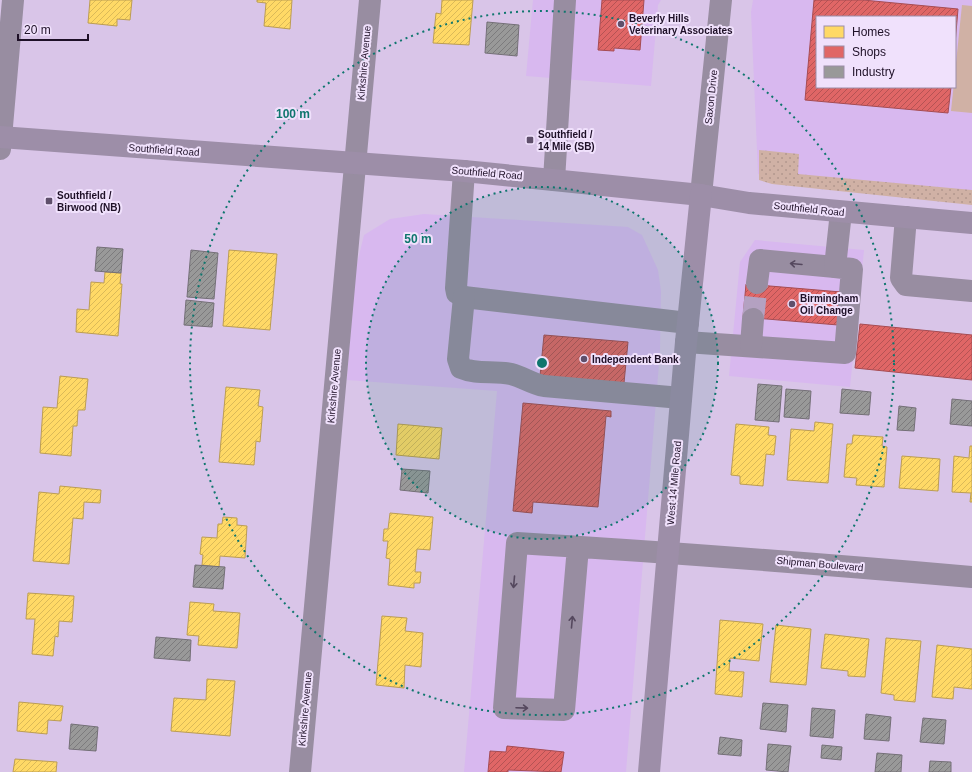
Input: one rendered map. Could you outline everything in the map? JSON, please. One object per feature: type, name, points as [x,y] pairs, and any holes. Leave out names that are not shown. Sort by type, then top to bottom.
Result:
[{"type":"main road","name":"Southfield Road","points":[[0,141],[355,162],[464,171],[700,195],[749,203],[972,223]]},
{"type":"main road","name":"West 14 Mile Road","points":[[649,772],[700,195]]},
{"type":"street","points":[[0,141],[13,0]]},
{"type":"street","name":"Kirkshire Avenue","points":[[300,772],[370,0]]},
{"type":"street","points":[[554,180],[565,0]]},
{"type":"street","name":"Saxon Drive","points":[[700,195],[720,0]]},
{"type":"street","points":[[464,171],[456,288],[458,293],[464,297],[687,332],[751,345],[845,353],[852,269],[760,260],[757,283]]},
{"type":"street","points":[[835,267],[841,212]]},
{"type":"street","points":[[906,217],[901,278],[906,285],[972,291]]},
{"type":"street","points":[[464,297],[458,359],[461,368],[468,371],[511,374],[528,382],[544,386],[681,398]]},
{"type":"street","points":[[751,345],[753,319]]},
{"type":"street","name":"Shipman Boulevard","points":[[578,547],[564,710],[504,708],[517,543],[668,552],[972,577]]},
{"type":"shaded area","points":[[533,0],[661,0],[658,5],[651,86],[526,76]]},
{"type":"shaded area","points":[[753,0],[972,0],[972,195],[758,174],[751,12]]},
{"type":"shaded area","points":[[962,5],[972,6],[972,113],[951,111],[953,88],[956,88],[956,63]]},
{"type":"shaded area","points":[[759,150],[799,154],[798,174],[972,190],[972,205],[772,184],[759,180]]},
{"type":"shaded area","points":[[424,214],[628,227],[642,235],[658,270],[661,291],[660,351],[626,772],[464,772],[497,391],[347,380],[353,280],[364,235],[390,219]]},
{"type":"shaded area","points":[[755,240],[864,250],[850,387],[729,376],[740,262]]},
{"type":"building: Homes","points":[[90,0],[132,0],[130,20],[117,19],[117,26],[88,23]]},
{"type":"building: Homes","points":[[257,0],[292,0],[290,29],[264,26],[266,3],[257,2]]},
{"type":"building: Homes","points":[[442,0],[473,0],[469,45],[433,43],[436,13],[441,14]]},
{"type":"building: Homes","points":[[229,250],[277,254],[270,330],[223,326]]},
{"type":"building: Homes","points":[[105,272],[121,273],[120,284],[122,284],[118,336],[76,332],[77,309],[89,310],[91,282],[104,283]]},
{"type":"building: Homes","points":[[60,376],[88,379],[85,410],[78,410],[77,426],[73,426],[71,456],[40,453],[43,407],[57,408]]},
{"type":"building: Homes","points":[[226,387],[260,390],[258,406],[263,407],[260,442],[256,441],[254,465],[219,462]]},
{"type":"building: Homes","points":[[815,422],[833,424],[828,483],[787,480],[791,429],[814,431]]},
{"type":"building: Homes","points":[[398,424],[442,428],[439,459],[396,455]]},
{"type":"building: Homes","points":[[736,424],[769,427],[768,435],[776,436],[774,455],[766,454],[763,486],[740,484],[740,476],[731,475]]},
{"type":"building: Homes","points":[[853,435],[883,437],[882,446],[887,447],[884,487],[856,485],[857,478],[844,477],[847,444],[852,444]]},
{"type":"building: Homes","points":[[970,446],[972,446],[972,502],[970,502],[971,493],[952,492],[954,456],[969,458]]},
{"type":"building: Homes","points":[[902,456],[940,459],[938,491],[899,488]]},
{"type":"building: Homes","points":[[60,486],[101,490],[100,503],[84,502],[83,519],[73,518],[69,564],[33,561],[39,492],[59,494]]},
{"type":"building: Homes","points":[[390,513],[433,517],[430,550],[417,549],[415,572],[421,572],[420,583],[414,583],[414,588],[388,585],[390,559],[386,558],[388,541],[383,541],[384,529],[388,529]]},
{"type":"building: Homes","points":[[223,517],[237,518],[237,525],[247,526],[245,558],[220,556],[219,567],[202,565],[203,555],[200,554],[202,537],[217,538],[218,524],[222,524]]},
{"type":"building: Homes","points":[[28,593],[74,596],[72,622],[59,621],[58,637],[55,636],[53,656],[32,654],[35,619],[26,619]]},
{"type":"building: Homes","points":[[190,602],[214,604],[213,611],[240,613],[237,648],[198,645],[199,636],[187,635]]},
{"type":"building: Homes","points":[[382,616],[407,618],[405,631],[423,633],[421,667],[405,665],[404,688],[376,685]]},
{"type":"building: Homes","points":[[720,620],[763,624],[759,661],[730,658],[729,671],[744,672],[742,697],[715,694]]},
{"type":"building: Homes","points":[[776,625],[811,629],[806,685],[770,682]]},
{"type":"building: Homes","points":[[825,634],[869,639],[865,677],[848,676],[848,671],[821,668]]},
{"type":"building: Homes","points":[[886,638],[921,641],[915,702],[894,700],[894,695],[881,693]]},
{"type":"building: Homes","points":[[937,645],[972,649],[972,689],[954,687],[953,699],[932,697]]},
{"type":"building: Homes","points":[[207,679],[235,681],[230,736],[171,731],[174,698],[206,700]]},
{"type":"building: Homes","points":[[19,702],[63,706],[61,721],[48,720],[47,734],[17,731]]},
{"type":"building: Homes","points":[[15,759],[57,762],[56,772],[13,772]]},
{"type":"building: Shops","name":"Beverly Hills Veterinary Associates","points":[[602,0],[644,0],[640,50],[614,48],[614,51],[598,50]]},
{"type":"building: Shops","points":[[814,0],[863,0],[958,9],[956,32],[956,16],[816,16],[816,88],[951,88],[948,113],[805,100]]},
{"type":"building: Shops","name":"Birmingham Oil Change","points":[[746,284],[841,292],[838,325],[743,317]]},
{"type":"building: Shops","points":[[860,324],[972,335],[972,380],[855,368]]},
{"type":"building: Shops","name":"Independent Bank","points":[[544,335],[628,342],[624,383],[540,376]]},
{"type":"building: Shops","points":[[523,403],[611,411],[611,417],[606,416],[598,507],[533,502],[532,513],[513,511]]},
{"type":"building: Shops","points":[[507,746],[564,752],[561,772],[508,770],[508,772],[488,772],[490,751],[506,752]]},
{"type":"building: Industry","points":[[487,22],[519,25],[517,56],[485,53]]},
{"type":"building: Industry","points":[[97,247],[123,249],[121,273],[95,271]]},
{"type":"building: Industry","points":[[191,250],[218,253],[214,299],[187,297]]},
{"type":"building: Industry","points":[[186,300],[214,303],[212,327],[184,325]]},
{"type":"building: Industry","points":[[758,384],[782,386],[779,422],[755,420]]},
{"type":"building: Industry","points":[[786,389],[811,391],[809,419],[784,417]]},
{"type":"building: Industry","points":[[842,389],[871,392],[869,415],[840,413]]},
{"type":"building: Industry","points":[[952,399],[972,401],[972,426],[950,424]]},
{"type":"building: Industry","points":[[899,406],[916,408],[914,431],[897,430]]},
{"type":"building: Industry","points":[[402,469],[430,471],[428,493],[400,490]]},
{"type":"building: Industry","points":[[195,565],[225,567],[223,589],[193,587]]},
{"type":"building: Industry","points":[[156,637],[191,640],[190,661],[154,658]]},
{"type":"building: Industry","points":[[763,703],[788,705],[786,732],[760,729]]},
{"type":"building: Industry","points":[[812,708],[835,710],[833,738],[810,736]]},
{"type":"building: Industry","points":[[866,714],[891,717],[889,741],[864,739]]},
{"type":"building: Industry","points":[[923,718],[946,720],[944,744],[920,742]]},
{"type":"building: Industry","points":[[71,724],[98,727],[96,751],[69,749]]},
{"type":"building: Industry","points":[[720,737],[742,740],[741,756],[718,754]]},
{"type":"building: Industry","points":[[768,744],[791,746],[788,772],[766,770]]},
{"type":"building: Industry","points":[[822,745],[842,747],[841,760],[821,758]]},
{"type":"building: Industry","points":[[877,753],[902,755],[901,772],[875,772]]},
{"type":"building: Industry","points":[[930,761],[951,762],[951,772],[929,772]]},
{"type":"tunnel","points":[[753,319],[757,283]]},
{"type":"place","name":"Beverly Hills Veterinary Associates","points":[[621,24]]},
{"type":"place","name":"Southfield / 14 Mile (SB)","points":[[530,140]]},
{"type":"place","name":"Southfield / Birwood (NB)","points":[[49,201]]},
{"type":"place","name":"Birmingham Oil Change","points":[[792,304]]},
{"type":"place","name":"Independent Bank","points":[[584,359]]}]
